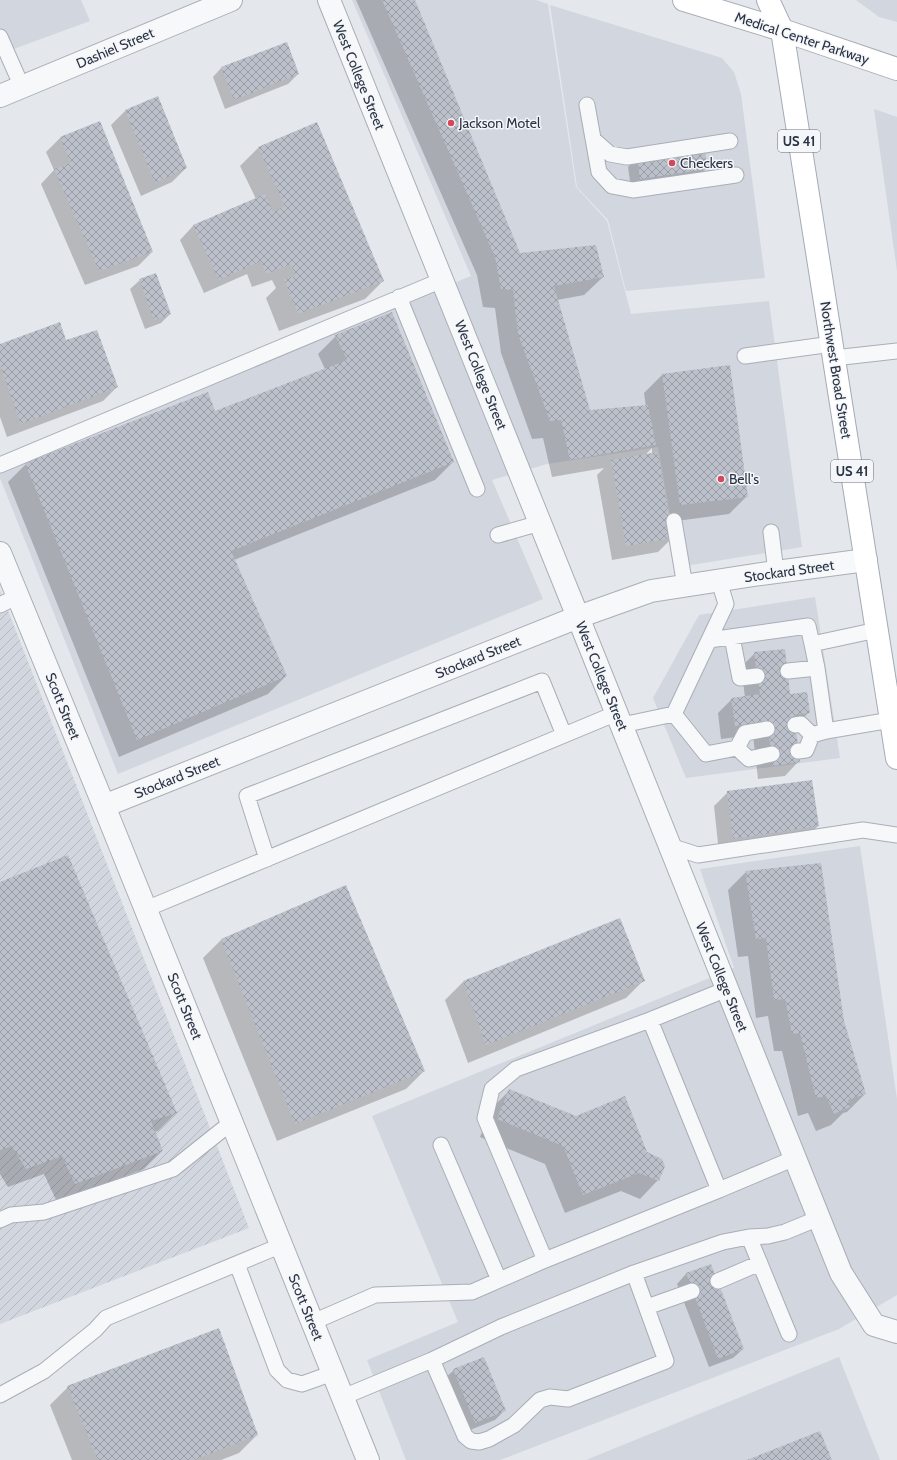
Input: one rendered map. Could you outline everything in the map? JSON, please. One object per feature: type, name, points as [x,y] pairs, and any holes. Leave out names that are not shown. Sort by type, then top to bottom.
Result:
[{"type":"main road","name":"Medical Center Parkway","points":[[684,0],[782,30],[897,69]]},
{"type":"main road","name":"Northwest Broad Street","points":[[768,0],[782,30],[897,758]]},
{"type":"main road","name":"Northwest Broad Street","points":[[782,30],[786,0]]},
{"type":"street","name":"Dashiel Street","points":[[0,96],[231,0]]},
{"type":"street","name":"West College Street","points":[[329,0],[841,1273],[874,1325],[897,1332]]},
{"type":"street","name":"Scott Street","points":[[0,553],[9,601],[104,806],[368,1460]]},
{"type":"street","name":"Stockard Street","points":[[104,806],[578,616],[651,591],[866,560]]},
{"type":"lane","points":[[0,37],[22,88]]},
{"type":"lane","points":[[587,105],[599,172],[612,186],[633,190],[736,175]]},
{"type":"lane","points":[[593,139],[610,154],[626,156],[730,141]]},
{"type":"lane","points":[[0,466],[442,280]]},
{"type":"lane","points":[[399,298],[477,489]]},
{"type":"lane","points":[[745,356],[833,351],[897,351]]},
{"type":"lane","points":[[674,521],[685,586]]},
{"type":"lane","points":[[498,535],[540,523]]},
{"type":"lane","points":[[771,532],[776,572]]},
{"type":"lane","points":[[674,714],[726,604],[719,581]]},
{"type":"lane","points":[[709,640],[808,626],[817,668],[826,731]]},
{"type":"lane","points":[[812,644],[877,630]]},
{"type":"lane","points":[[732,637],[740,678],[757,676]]},
{"type":"lane","points":[[788,672],[817,668]]},
{"type":"lane","points":[[267,859],[247,796],[542,681],[564,734]]},
{"type":"lane","points":[[146,909],[564,734],[619,719],[674,714]]},
{"type":"lane","points":[[674,714],[706,754],[737,748]]},
{"type":"lane","points":[[812,735],[826,731],[891,720]]},
{"type":"lane","points":[[795,724],[801,724],[812,735]]},
{"type":"lane","points":[[737,748],[745,733],[767,729]]},
{"type":"lane","points":[[798,751],[806,750],[812,735]]},
{"type":"lane","points":[[737,748],[749,758],[772,754]]},
{"type":"lane","points":[[670,846],[698,854],[863,830],[897,835]]},
{"type":"lane","points":[[545,1260],[485,1118],[492,1089],[516,1069],[650,1020],[727,989]]},
{"type":"lane","points":[[650,1020],[719,1190]]},
{"type":"lane","points":[[0,1220],[11,1215],[44,1212],[173,1169],[232,1122]]},
{"type":"lane","points":[[441,1145],[499,1280]]},
{"type":"lane","points":[[313,1322],[375,1295],[472,1292],[545,1260],[795,1158]]},
{"type":"lane","points":[[343,1397],[432,1360],[501,1327],[634,1273],[723,1242],[750,1237],[768,1236],[785,1232],[819,1218]]},
{"type":"lane","points":[[750,1237],[789,1334]]},
{"type":"lane","points":[[0,1395],[44,1371],[95,1330],[106,1318],[282,1245]]},
{"type":"lane","points":[[718,1281],[760,1263]]},
{"type":"lane","points":[[237,1264],[277,1370],[287,1380],[302,1384],[333,1373]]},
{"type":"lane","points":[[432,1360],[465,1436],[472,1441],[479,1442],[501,1433],[514,1425],[540,1400],[550,1397],[568,1399],[666,1361],[634,1273]]},
{"type":"lane","points":[[646,1307],[692,1291]]},
{"type":"shaded area","points":[[0,0],[81,0],[90,21],[0,54]]},
{"type":"shaded area","points":[[352,0],[536,0],[548,4],[576,187],[607,221],[631,314],[769,301],[802,547],[679,567],[658,447],[547,464],[492,480],[543,599],[118,774],[0,478],[0,469],[471,276]]},
{"type":"shaded area","points":[[856,0],[897,0],[897,22],[879,17]]},
{"type":"shaded area","points":[[550,5],[722,58],[734,72],[741,94],[765,278],[626,291],[608,220],[577,187]]},
{"type":"shaded area","points":[[874,109],[897,117],[897,271]]},
{"type":"shaded area","points":[[0,590],[249,1228],[0,1324]]},
{"type":"shaded area","points":[[815,597],[840,758],[686,778],[653,698],[699,615]]},
{"type":"shaded area","points":[[860,846],[897,1099],[897,1295],[839,1329],[500,1460],[406,1460],[367,1360],[458,1322],[372,1116],[734,968],[700,869]]},
{"type":"shaded area","points":[[839,1357],[880,1460],[586,1460]]},
{"type":"building","name":"Jackson Motel","points":[[382,0],[415,0],[520,253],[596,245],[604,277],[554,286],[590,410],[648,405],[656,445],[570,460],[561,420],[550,421],[518,334],[513,290],[501,289],[495,257]]},
{"type":"building","points":[[287,42],[299,74],[234,100],[221,67]]},
{"type":"building","points":[[158,96],[187,168],[155,183],[125,110]]},
{"type":"building","points":[[100,121],[153,252],[99,271],[54,169],[71,163],[60,137]]},
{"type":"building","points":[[317,122],[384,281],[298,314],[284,279],[295,276],[291,264],[266,274],[261,261],[219,280],[193,225],[265,194],[273,212],[285,206],[258,147]]},
{"type":"building","name":"Checkers","points":[[705,148],[707,169],[640,179],[637,157]]},
{"type":"building","points":[[156,273],[171,314],[154,320],[139,279]]},
{"type":"building","points":[[392,312],[454,462],[231,551],[287,676],[137,740],[25,463],[208,392],[215,411],[347,360],[335,335]]},
{"type":"building","points":[[60,322],[66,340],[97,330],[118,387],[21,424],[0,365],[0,344]]},
{"type":"building","points":[[730,365],[748,497],[680,505],[662,374]]},
{"type":"building","points":[[658,452],[673,538],[626,546],[611,460]]},
{"type":"building","points":[[785,649],[790,694],[807,692],[810,713],[794,715],[800,762],[772,766],[772,754],[766,722],[735,726],[731,698],[760,694],[754,652]]},
{"type":"building","points":[[812,780],[819,826],[733,839],[727,791]]},
{"type":"building","points":[[68,855],[177,1113],[151,1121],[163,1151],[75,1184],[62,1156],[26,1169],[12,1146],[0,1150],[0,882]]},
{"type":"building","points":[[821,863],[844,1021],[866,1094],[848,1100],[850,1107],[834,1114],[826,1096],[816,1098],[800,1033],[792,1034],[785,999],[774,1000],[766,938],[756,939],[745,871]]},
{"type":"building","points":[[346,885],[425,1071],[295,1124],[221,939]]},
{"type":"building","points":[[620,918],[645,981],[486,1045],[463,981]]},
{"type":"building","points":[[509,1089],[576,1116],[625,1096],[647,1152],[662,1159],[665,1166],[659,1181],[639,1173],[583,1195],[563,1146],[497,1119]]},
{"type":"building","points":[[711,1264],[744,1349],[718,1359],[686,1273]]},
{"type":"building","points":[[219,1328],[258,1435],[194,1460],[98,1460],[67,1386]]},
{"type":"building","points":[[484,1357],[506,1411],[475,1423],[453,1369]]},
{"type":"building","points":[[820,1431],[832,1460],[747,1460]]},
{"type":"place","name":"Jackson Motel","points":[[451,123]]},
{"type":"place","name":"Checkers","points":[[672,163]]},
{"type":"place","name":"Bell's","points":[[721,479]]}]
